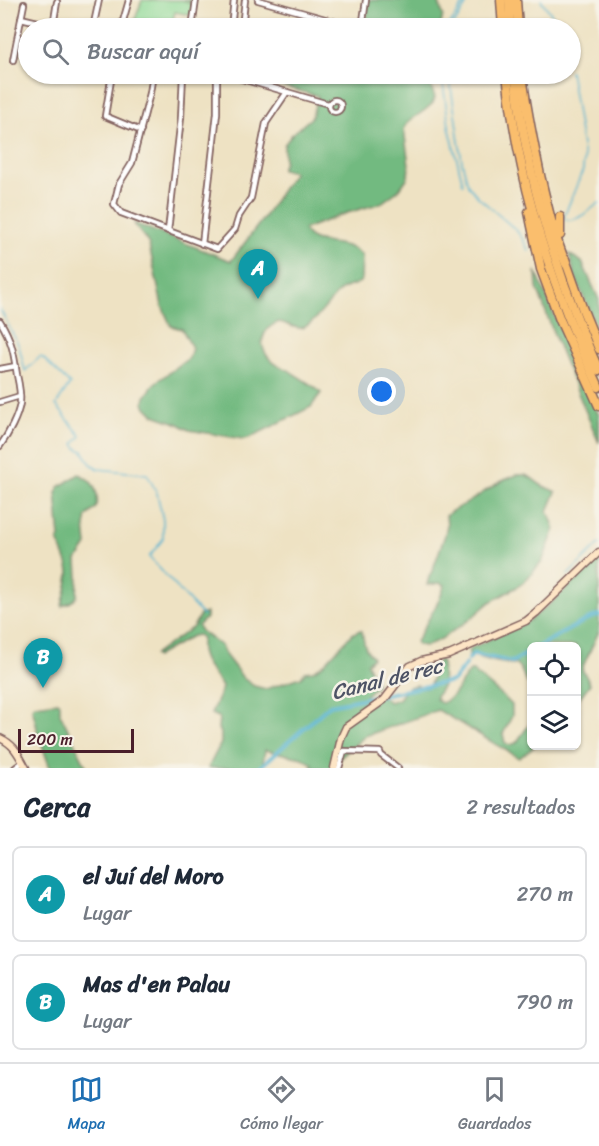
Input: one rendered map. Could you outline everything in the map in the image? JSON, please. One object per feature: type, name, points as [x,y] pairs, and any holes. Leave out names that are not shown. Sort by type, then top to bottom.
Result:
[{"type":"highway","points":[[501,0],[502,18]]},
{"type":"highway","points":[[509,0],[510,18]]},
{"type":"highway","points":[[516,0],[517,18]]},
{"type":"highway","points":[[508,84],[514,129],[532,207],[555,282],[599,387]]},
{"type":"highway","points":[[516,84],[528,158],[548,235],[565,288],[599,370]]},
{"type":"highway","points":[[524,84],[531,133],[560,249],[599,349]]},
{"type":"highway","points":[[523,168],[522,178],[541,269],[574,354],[599,406]]},
{"type":"highway","points":[[560,217],[559,227],[566,264]]},
{"type":"street","points":[[95,18],[99,0]]},
{"type":"street","points":[[124,18],[129,0]]},
{"type":"street","points":[[193,18],[196,0]]},
{"type":"street","points":[[232,18],[234,0]]},
{"type":"street","points":[[243,18],[244,0]]},
{"type":"street","points":[[258,0],[322,18]]},
{"type":"street","points":[[363,18],[366,0]]},
{"type":"street","points":[[54,18],[57,2]]},
{"type":"street","points":[[21,18],[24,4]]},
{"type":"street","points":[[13,60],[18,34]]},
{"type":"street","points":[[110,84],[105,116],[141,131]]},
{"type":"street","points":[[151,84],[132,163],[119,184],[114,204],[121,213],[217,249],[235,229],[239,216],[250,198],[266,123],[287,93]]},
{"type":"street","points":[[168,231],[181,118],[183,84]]},
{"type":"street","points":[[202,244],[217,113],[217,84]]},
{"type":"street","points":[[260,84],[328,104]]},
{"type":"street","points":[[0,321],[12,344],[20,396],[19,406],[5,440],[0,446]]},
{"type":"street","points":[[0,369],[16,366]]},
{"type":"street","points":[[0,402],[20,396]]},
{"type":"street","points":[[334,768],[346,727],[384,700],[410,666],[421,661],[449,655],[526,621],[599,552]]},
{"type":"street","points":[[0,738],[10,743],[24,765],[15,768]]},
{"type":"street","points":[[339,768],[344,751],[380,752],[398,768]]},
{"type":"green space","points":[[142,0],[192,0],[192,3],[187,2],[192,5],[191,15],[175,12],[174,18],[136,18]]},
{"type":"green space","points":[[368,0],[438,0],[443,15],[442,18],[367,18]]},
{"type":"green space","points":[[274,84],[431,84],[435,97],[433,103],[408,122],[404,129],[409,165],[408,177],[399,190],[381,203],[304,229],[313,239],[347,246],[362,256],[361,281],[340,291],[316,318],[302,328],[279,322],[271,326],[264,335],[262,342],[264,351],[270,359],[321,393],[311,407],[243,439],[189,430],[154,415],[144,403],[145,397],[155,383],[189,358],[192,348],[182,329],[171,326],[162,306],[149,245],[134,223],[231,261],[294,172],[281,169],[284,162],[284,145],[293,133],[311,118],[318,96]]},
{"type":"green space","points":[[569,254],[582,262],[599,300],[599,333],[575,277]]},
{"type":"green space","points":[[536,271],[599,416],[599,443],[559,348],[537,288]]},
{"type":"green space","points":[[79,474],[89,480],[93,486],[97,496],[97,505],[87,516],[85,526],[87,545],[77,560],[77,597],[62,606],[69,572],[58,540],[60,538],[56,493],[59,487]]},
{"type":"green space","points":[[517,475],[528,476],[556,492],[548,511],[555,529],[542,562],[524,582],[490,602],[441,639],[426,646],[418,645],[416,642],[445,585],[440,583],[427,585],[445,535],[446,516],[498,483]]},
{"type":"green space","points":[[599,558],[599,631],[582,669],[590,684],[581,696],[581,642],[527,642],[527,683],[516,664],[469,655],[471,648],[527,622]]},
{"type":"green space","points":[[206,613],[206,618],[198,626],[201,631],[221,646],[243,678],[254,686],[266,689],[301,677],[305,672],[313,671],[323,665],[352,634],[360,630],[366,649],[373,657],[367,663],[376,686],[366,695],[368,699],[381,695],[389,702],[399,699],[411,687],[417,685],[427,688],[439,660],[442,664],[444,684],[436,699],[441,703],[450,698],[470,671],[473,671],[512,705],[512,716],[503,734],[505,743],[510,745],[516,743],[527,728],[527,750],[530,750],[519,758],[438,710],[365,736],[339,759],[337,768],[311,768],[313,764],[302,758],[265,750],[262,768],[208,768],[221,743],[221,733],[218,729],[219,717],[211,714],[222,687],[203,658],[202,638],[198,635],[192,636],[156,657],[154,655],[193,627],[200,615]]},
{"type":"green space","points":[[58,702],[60,713],[87,768],[50,768],[37,731],[32,707]]},
{"type":"waterway","points":[[454,18],[466,0]]},
{"type":"waterway","points":[[458,18],[469,0]]},
{"type":"waterway","points":[[541,0],[554,18]]},
{"type":"waterway","points":[[443,84],[449,126],[463,184]]},
{"type":"waterway","points":[[450,84],[462,162],[468,185],[478,197],[516,230],[529,251]]},
{"type":"waterway","points":[[572,84],[584,158],[583,170],[563,219],[573,220],[599,203]]},
{"type":"waterway","points":[[0,309],[19,346],[25,371],[40,357],[70,384],[56,405],[81,436],[74,444],[83,451],[91,464],[99,469],[147,474],[157,493],[163,520],[163,539],[149,557],[203,616]]},
{"type":"waterway","points":[[568,575],[599,544]]},
{"type":"waterway","name":"Canal de rec","points":[[546,642],[599,615]]},
{"type":"waterway","name":"Canal de rec","points":[[469,659],[473,654],[512,662],[527,654]]},
{"type":"waterway","name":"Canal de rec","points":[[259,768],[330,705],[453,681],[466,664]]},
{"type":"place","name":"el Juí del Moro","points":[[258,299]]},
{"type":"place","name":"Mas d'en Palau","points":[[43,688]]}]
